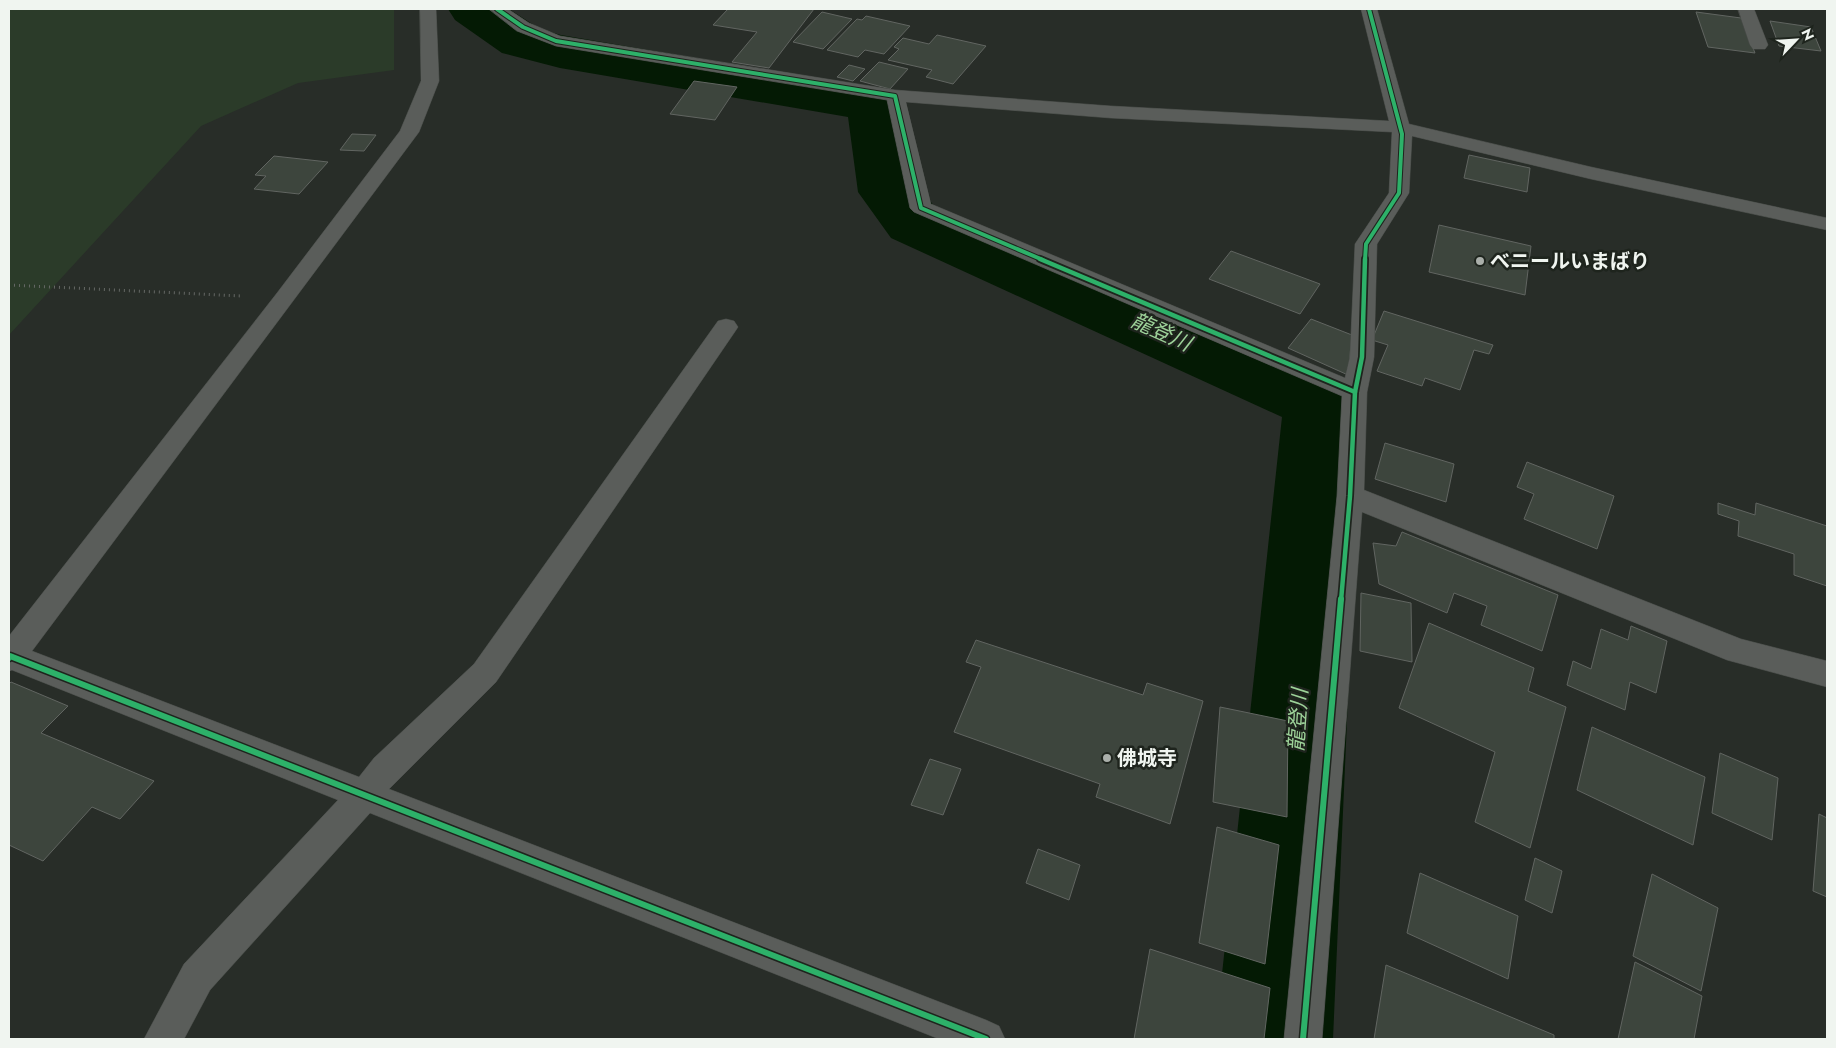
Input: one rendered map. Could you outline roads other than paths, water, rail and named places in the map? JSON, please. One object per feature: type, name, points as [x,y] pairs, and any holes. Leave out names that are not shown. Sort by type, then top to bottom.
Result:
[{"type":"street","points":[[428,9],[430,81],[409,132],[285,298],[10,657],[986,1039]]},
{"type":"street","points":[[497,9],[523,27],[556,41],[895,96],[1111,112],[1399,127],[1591,173],[1827,224]]},
{"type":"street","points":[[1303,1039],[1350,496],[1355,392],[1362,357],[1366,244],[1399,193],[1402,134],[1369,9]]},
{"type":"street","points":[[1746,9],[1759,45]]},
{"type":"street","points":[[895,96],[921,208],[1355,392]]},
{"type":"street","points":[[163,1039],[198,977],[365,795],[385,769],[485,673],[726,327]]},
{"type":"street","points":[[1350,496],[1738,651],[1827,674]]},
{"type":"waterway","name":"龍登川","points":[[474,9],[521,41],[560,51],[875,104],[890,192],[914,224],[1322,403],[1274,1039]]},
{"type":"place","name":"べニールいまばり","points":[[1480,261]]},
{"type":"place","name":"佛城寺","points":[[1107,758]]}]
